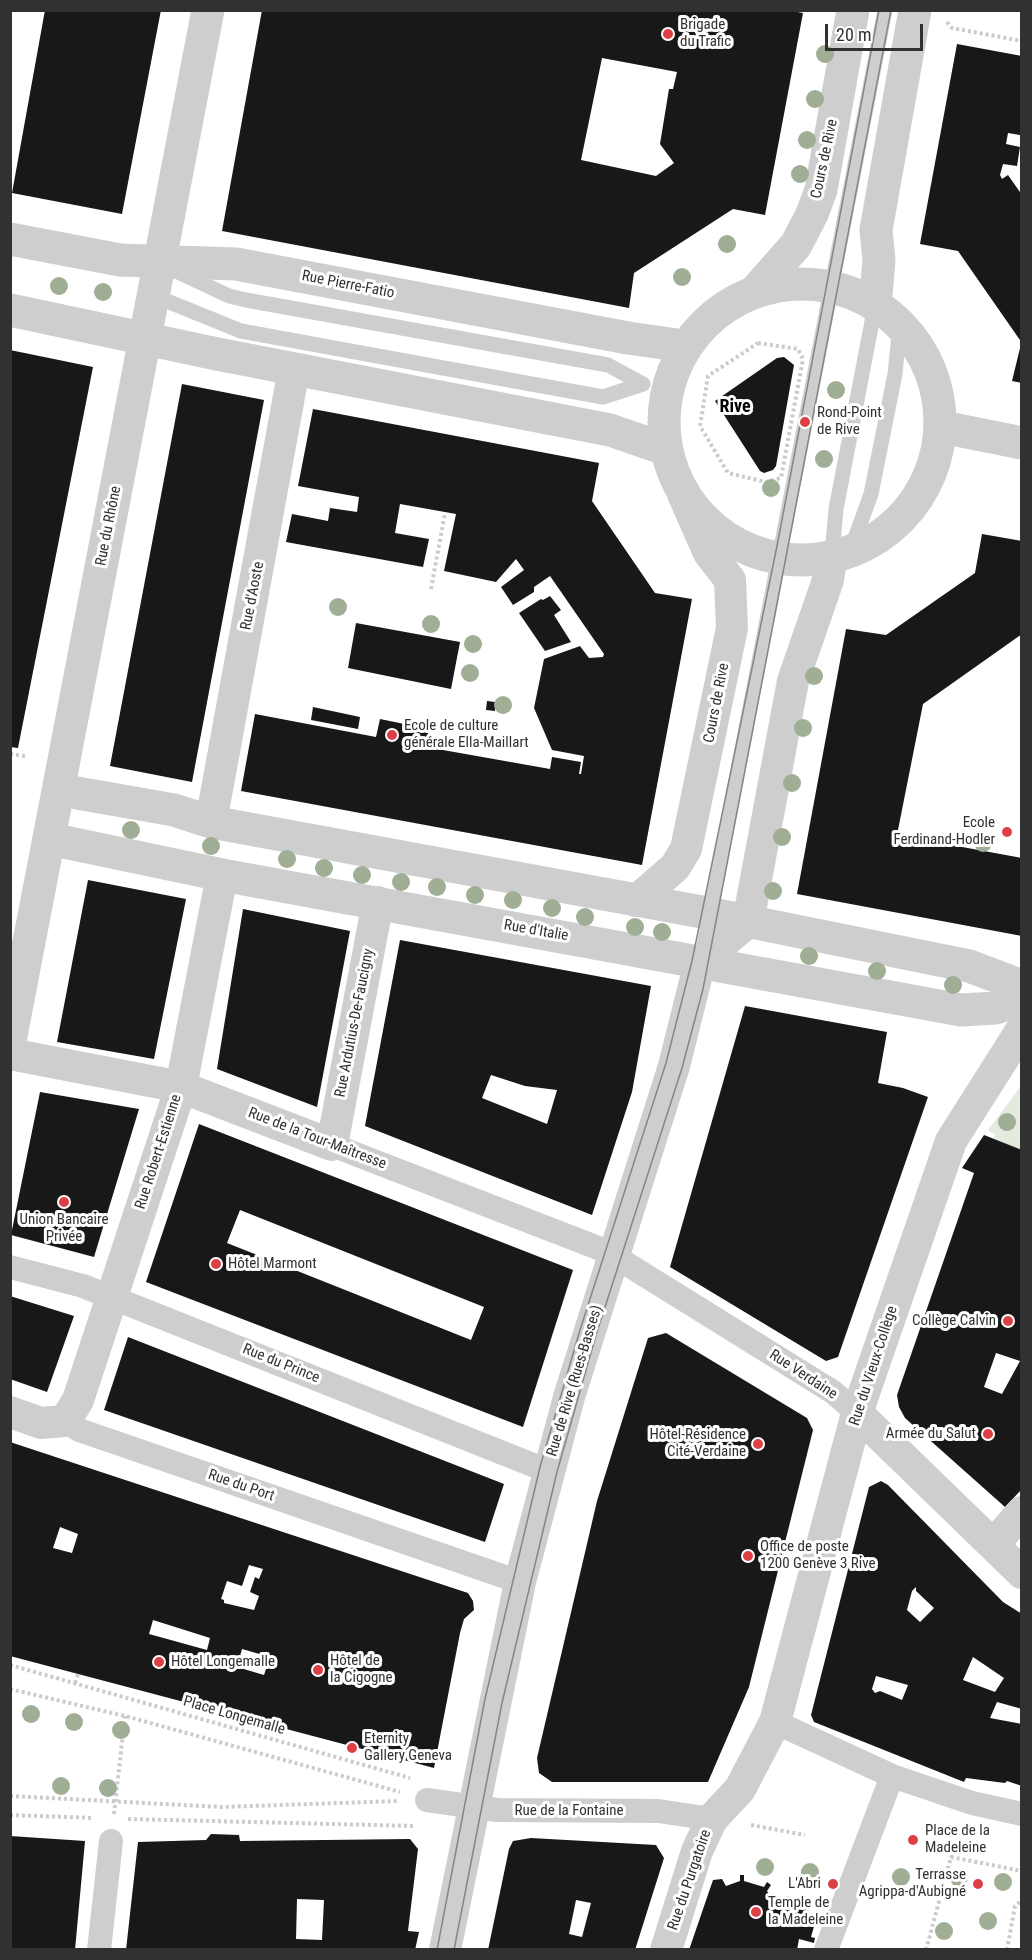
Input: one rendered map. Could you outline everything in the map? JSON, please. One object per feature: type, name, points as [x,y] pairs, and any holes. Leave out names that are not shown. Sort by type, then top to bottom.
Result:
[{"type":"street","name":"Rue du Rhône","points":[[10,1041],[60,790],[207,10]]},
{"type":"street","name":"Cours de Rive","points":[[757,289],[796,245],[821,190],[853,10]]},
{"type":"street","points":[[887,315],[876,230],[929,15]]},
{"type":"street","name":"Rue Pierre-Fatio","points":[[10,239],[120,260],[236,264],[628,338],[684,346]]},
{"type":"street","points":[[783,285],[831,291],[887,315],[918,342],[930,364],[938,388],[942,427],[935,464],[917,500],[902,519],[883,534],[841,554],[781,556],[752,549],[718,533],[701,519],[683,494],[665,449],[662,418],[665,389],[684,346],[710,320],[741,297],[757,289],[783,285]]},
{"type":"street","points":[[10,310],[294,369],[610,430],[665,449]]},
{"type":"street","name":"Rue d'Aoste","points":[[211,822],[294,369]]},
{"type":"street","points":[[942,427],[1022,443]]},
{"type":"street","name":"Cours de Rive","points":[[636,901],[675,867],[686,849],[732,628],[730,580],[709,553],[683,494]]},
{"type":"street","points":[[700,962],[748,922],[793,681],[828,580],[841,554]]},
{"type":"street","points":[[60,790],[174,810],[211,822],[711,914],[969,966],[1022,986]]},
{"type":"street","name":"Rue d'Italie","points":[[50,839],[222,875],[961,1010],[996,1008],[1022,999]]},
{"type":"street","name":"Rue Robert-Estienne","points":[[65,1420],[78,1400],[181,1087],[222,875]]},
{"type":"street","name":"Rue Ardutius-De-Faucigny","points":[[332,1144],[378,902]]},
{"type":"street","name":"Rue de Rive (Rues-Basses)","points":[[445,1950],[520,1582],[548,1471],[674,1066],[700,962]]},
{"type":"street","name":"Rue du Vieux-Collège","points":[[775,1722],[857,1413],[951,1141],[1022,1029]]},
{"type":"street","name":"Rue de la Tour-Maîtresse","points":[[10,1054],[181,1087],[614,1255]]},
{"type":"street","name":"Rue Verdaine","points":[[614,1255],[833,1392],[1022,1572]]},
{"type":"street","name":"Rue du Prince","points":[[10,1267],[83,1286],[548,1471]]},
{"type":"street","points":[[10,1412],[41,1423],[65,1420]]},
{"type":"street","name":"Rue du Port","points":[[65,1420],[79,1430],[520,1582]]},
{"type":"street","points":[[993,1545],[1022,1512]]},
{"type":"street","points":[[775,1722],[892,1776],[972,1803],[1022,1814]]},
{"type":"street","name":"Rue du Purgatoire","points":[[666,1950],[697,1851],[712,1819],[740,1789],[775,1722]]},
{"type":"street","points":[[826,1950],[892,1776]]},
{"type":"street","name":"Rue de la Fontaine","points":[[423,1790],[473,1807],[498,1810],[658,1811],[712,1819]]},
{"type":"street","points":[[99,1950],[112,1830]]},
{"type":"lane","name":"Cours de Rive","points":[[700,962],[781,556],[885,10]]},
{"type":"lane","points":[[152,295],[241,332],[603,397],[643,384],[609,365],[246,300],[230,296],[158,263]]},
{"type":"lane","points":[[841,554],[836,509],[887,315]]},
{"type":"lane","points":[[841,554],[871,494],[895,374],[887,315]]},
{"type":"path","points":[[929,15],[952,28],[1022,41]]},
{"type":"path","points":[[758,343],[798,349],[803,358],[781,478],[766,482],[728,473],[700,426],[708,376],[758,343]]},
{"type":"path","points":[[431,589],[445,513]]},
{"type":"path","points":[[10,754],[25,756]]},
{"type":"path","name":"Place Longemalle","points":[[10,1665],[423,1790]]},
{"type":"path","points":[[75,1683],[78,1674]]},
{"type":"path","points":[[10,1689],[423,1790]]},
{"type":"path","points":[[112,1830],[124,1716]]},
{"type":"path","points":[[10,1796],[222,1807],[423,1790]]},
{"type":"path","points":[[10,1815],[112,1830],[422,1826]]},
{"type":"path","points":[[788,1832],[805,1835]]},
{"type":"path","points":[[926,1950],[951,1857],[1022,1871]]},
{"type":"path","points":[[1007,1950],[1015,1906],[1022,1900]]},
{"type":"shaded area","points":[[1021,1086],[1021,1150],[993,1138],[995,1135],[988,1130]]},
{"type":"building","points":[[45,10],[161,10],[122,214],[12,193]]},
{"type":"building","points":[[262,10],[787,10],[803,13],[765,215],[733,209],[634,273],[629,308],[222,231]],"holes":[[[602,58],[677,72],[673,89],[669,89],[660,144],[674,163],[656,176],[581,160]]]},
{"type":"building","points":[[957,44],[1022,56],[1022,129],[1020,135],[1008,133],[1006,144],[1020,147],[1017,166],[1003,164],[1000,175],[1002,179],[1008,175],[1022,195],[1022,343],[958,251],[920,244]]},
{"type":"building","points":[[1022,344],[1022,383],[1012,381]]},
{"type":"building","points":[[10,350],[93,367],[18,748],[10,747]]},
{"type":"building","points":[[784,357],[794,365],[776,466],[773,470],[764,473],[760,471],[715,401],[777,358]]},
{"type":"building","points":[[182,384],[264,400],[192,782],[110,766]]},
{"type":"building","points":[[313,409],[599,463],[592,501],[655,593],[692,599],[642,865],[241,791],[255,714],[376,737],[380,719],[429,729],[426,747],[550,769],[552,757],[581,762],[579,774],[581,774],[584,756],[552,750],[534,708],[544,659],[580,646],[589,658],[603,657],[604,654],[550,576],[534,587],[534,592],[513,605],[501,587],[524,570],[516,559],[496,582],[444,571],[456,514],[400,504],[395,533],[429,539],[423,567],[286,542],[292,514],[328,521],[330,508],[357,512],[359,497],[298,486]]},
{"type":"building","points":[[982,534],[1022,541],[1022,634],[923,704],[897,835],[1022,858],[1022,936],[797,894],[846,629],[886,635],[975,573]]},
{"type":"building","points":[[550,596],[561,610],[554,615],[571,642],[545,651],[519,613]]},
{"type":"building","points":[[356,623],[460,642],[451,689],[348,668]]},
{"type":"building","points":[[487,701],[495,702],[495,711],[486,710]]},
{"type":"building","points":[[313,707],[360,717],[358,729],[311,720]]},
{"type":"building","points":[[88,880],[186,899],[154,1059],[57,1042]]},
{"type":"building","points":[[243,909],[350,931],[317,1107],[217,1069]]},
{"type":"building","points":[[400,940],[651,986],[632,1092],[592,1215],[365,1126]],"holes":[[[491,1075],[525,1086],[557,1090],[547,1124],[482,1098]]]},
{"type":"building","points":[[745,1006],[887,1032],[878,1083],[903,1088],[928,1097],[838,1357],[826,1361],[670,1267]]},
{"type":"building","name":"Union Bancaire Privée","points":[[40,1092],[139,1109],[94,1257],[11,1235]]},
{"type":"building","points":[[199,1124],[573,1270],[523,1427],[146,1282]],"holes":[[[240,1210],[484,1307],[471,1340],[227,1243]]]},
{"type":"building","points":[[984,1135],[1022,1150],[1022,1489],[1005,1507],[905,1418],[899,1407],[897,1395],[974,1173],[962,1168]],"holes":[[[996,1353],[1020,1361],[1002,1394],[984,1387]]]},
{"type":"building","points":[[10,1296],[74,1316],[47,1392],[10,1379]]},
{"type":"building","points":[[666,1333],[807,1418],[813,1430],[749,1687],[708,1782],[552,1782],[539,1773],[537,1758],[597,1501],[648,1338]]},
{"type":"building","points":[[128,1337],[504,1484],[485,1542],[104,1410]]},
{"type":"building","points":[[10,1442],[468,1593],[473,1601],[474,1610],[464,1619],[460,1633],[434,1768],[10,1656]],"holes":[[[60,1527],[78,1534],[72,1553],[53,1548]],[[249,1565],[263,1569],[259,1579],[255,1577],[250,1592],[259,1596],[254,1610],[224,1603],[221,1599],[227,1581],[242,1586]],[[153,1620],[210,1638],[207,1650],[149,1634]],[[242,1649],[270,1657],[264,1675],[237,1667]]]},
{"type":"building","points":[[881,1481],[888,1485],[1003,1602],[1022,1614],[1022,1709],[997,1702],[990,1718],[1022,1724],[1022,1786],[1007,1781],[1005,1783],[966,1778],[964,1782],[814,1722],[811,1715],[869,1487]],"holes":[[[916,1587],[916,1591],[934,1608],[920,1622],[907,1610],[912,1591]],[[973,1657],[1004,1678],[995,1692],[963,1680]],[[876,1676],[908,1685],[902,1700],[880,1691],[875,1693],[872,1689]]]},
{"type":"building","points":[[211,1834],[239,1835],[240,1841],[410,1839],[418,1849],[408,1931],[419,1932],[415,1950],[126,1950],[138,1842],[206,1840]],"holes":[[[297,1899],[324,1900],[322,1940],[296,1939]]]},
{"type":"building","points":[[10,1836],[85,1841],[75,1950],[10,1950]]},
{"type":"building","points":[[531,1838],[656,1845],[664,1858],[635,1950],[488,1950],[509,1849],[513,1841]],"holes":[[[576,1900],[591,1903],[582,1937],[569,1934]]]},
{"type":"building","name":"Temple de la Madeleine","points":[[740,1875],[744,1875],[744,1881],[764,1887],[767,1882],[771,1885],[767,1891],[776,1905],[786,1902],[786,1896],[790,1896],[791,1901],[802,1904],[807,1900],[810,1903],[807,1908],[813,1918],[819,1917],[811,1937],[815,1938],[814,1943],[799,1939],[797,1950],[689,1950],[713,1880],[722,1879],[726,1886],[740,1881]]},
{"type":"tram line","points":[[437,1950],[485,1699],[540,1467],[580,1330],[666,1063],[692,961],[777,546],[879,10]]},
{"type":"tram line","points":[[454,1950],[502,1703],[557,1472],[596,1335],[682,1068],[703,989],[891,10]]},
{"type":"place","name":"Brigade du Trafic","points":[[668,34]]},
{"type":"place","name":"Rond-Point de Rive","points":[[805,422]]},
{"type":"place","name":"Ecole de culture générale Ella-Maillart","points":[[392,735]]},
{"type":"place","name":"Ecole Ferdinand-Hodler","points":[[1007,832]]},
{"type":"place","name":"Union Bancaire Privée","points":[[64,1202]]},
{"type":"place","name":"Hôtel Marmont","points":[[216,1264]]},
{"type":"place","name":"Collège Calvin","points":[[1008,1321]]},
{"type":"place","name":"Armée du Salut","points":[[988,1434]]},
{"type":"place","name":"Hôtel-Résidence Cité-Verdaine","points":[[758,1444]]},
{"type":"place","name":"Office de poste 1200 Genève 3 Rive","points":[[748,1556]]},
{"type":"place","name":"Hôtel Longemalle","points":[[159,1662]]},
{"type":"place","name":"Hôtel de la Cigogne","points":[[318,1670]]},
{"type":"place","name":"Eternity Gallery Geneva","points":[[352,1748]]},
{"type":"place","name":"Place de la Madeleine","points":[[913,1840]]},
{"type":"place","name":"L'Abri","points":[[833,1884]]},
{"type":"place","name":"Terrasse Agrippa-d'Aubigné","points":[[978,1884]]},
{"type":"place","name":"Temple de la Madeleine","points":[[756,1912]]},
{"type":"district","name":"Rive","points":[[735,407]]}]
